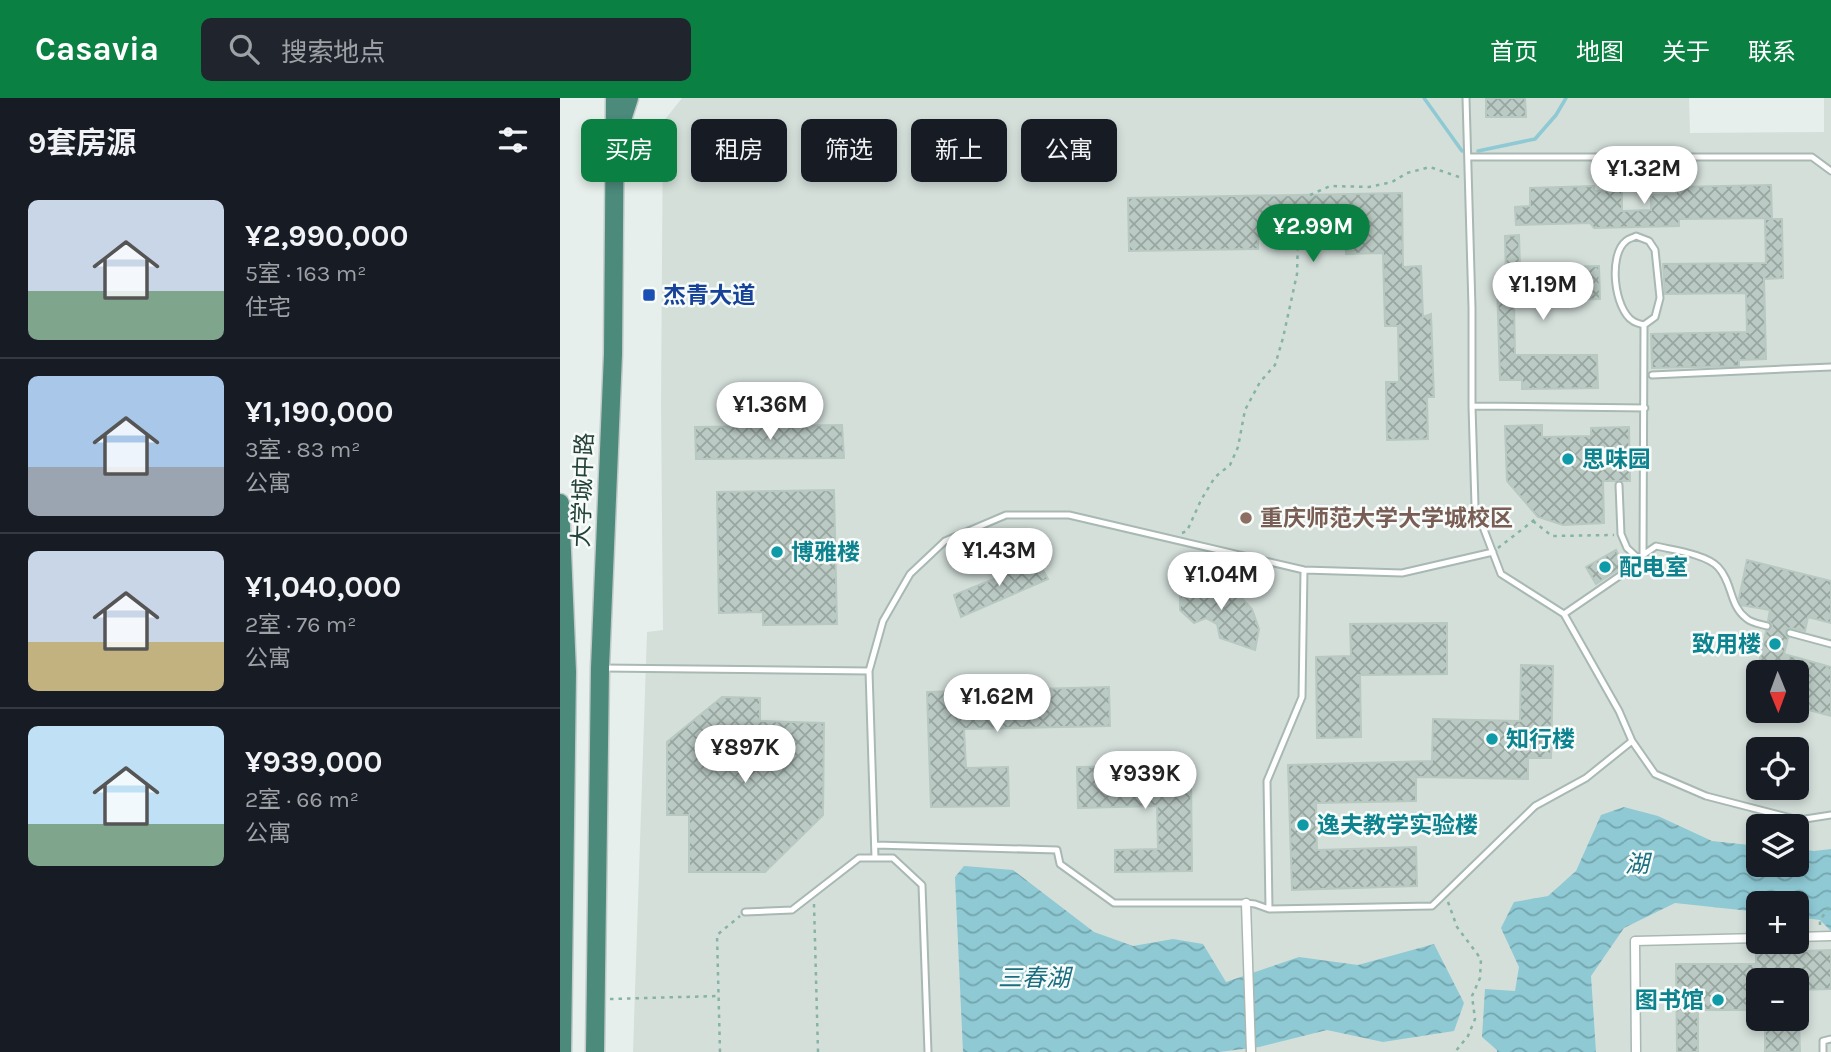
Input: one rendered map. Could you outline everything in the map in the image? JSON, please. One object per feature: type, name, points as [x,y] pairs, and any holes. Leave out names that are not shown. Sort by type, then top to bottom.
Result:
[{"type":"highway","name":"大学城中路","points":[[615,98],[615,119]]},
{"type":"highway","points":[[622,119],[629,98]]},
{"type":"highway","name":"大学城中路","points":[[595,1052],[600,668],[613,354],[615,182]]},
{"type":"highway","name":"大学城中路","points":[[560,503],[567,671],[562,1052]]},
{"type":"street","points":[[1246,903],[1251,1052]]},
{"type":"street","points":[[1809,937],[1831,936]]},
{"type":"street","points":[[1636,1052],[1635,941],[1746,938]]},
{"type":"lane","points":[[1466,98],[1475,506],[1501,574],[1564,614],[1619,711],[1632,741],[1655,774],[1706,796],[1799,820],[1831,815]]},
{"type":"lane","points":[[1468,157],[1812,157],[1831,172]]},
{"type":"lane","points":[[1636,236],[1649,241],[1655,250],[1660,298],[1655,317],[1644,325],[1633,321],[1625,312],[1618,299],[1615,278],[1617,254],[1625,241],[1636,236]]},
{"type":"lane","points":[[1641,557],[1644,325]]},
{"type":"lane","points":[[1652,375],[1831,366]]},
{"type":"lane","points":[[1472,406],[1645,408]]},
{"type":"lane","points":[[1619,485],[1621,534],[1628,548],[1641,557]]},
{"type":"lane","points":[[875,858],[869,671],[883,621],[910,574],[946,541],[1006,515],[1069,515],[1304,570],[1402,573],[1493,552]]},
{"type":"lane","points":[[1564,614],[1634,566],[1641,557],[1656,547],[1691,554],[1717,565],[1730,584],[1735,607],[1748,620],[1767,626]]},
{"type":"lane","points":[[1269,909],[1267,781],[1302,698],[1304,570]]},
{"type":"lane","points":[[1790,633],[1831,644]]},
{"type":"lane","points":[[600,668],[869,671]]},
{"type":"lane","points":[[874,845],[1057,850],[1060,864],[1114,903],[1246,903],[1269,909],[1432,906],[1535,806],[1586,778],[1632,741]]},
{"type":"lane","points":[[744,912],[792,910],[859,858],[892,858],[922,885],[928,1052]]},
{"type":"lane","points":[[1823,1052],[1823,1041],[1831,1039]]},
{"type":"path","points":[[1310,195],[1330,186],[1369,187],[1392,182],[1407,173],[1430,167],[1468,181]]},
{"type":"path","points":[[1169,538],[1187,531],[1201,500],[1215,478],[1230,465],[1238,447],[1245,410],[1260,382],[1275,365],[1297,274],[1298,239]]},
{"type":"path","points":[[1493,552],[1538,517]]},
{"type":"path","points":[[1533,521],[1552,536],[1621,534]]},
{"type":"path","points":[[814,893],[818,1052]]},
{"type":"path","points":[[1445,893],[1457,927],[1481,959],[1480,978],[1472,996],[1475,1019],[1468,1036],[1455,1052]]},
{"type":"path","points":[[1820,919],[1831,905]]},
{"type":"path","points":[[720,1052],[717,935],[744,912]]},
{"type":"path","points":[[596,999],[719,996]]},
{"type":"shaded area","name":"重庆师范大学大学城校区","points":[[682,98],[1689,98],[1690,133],[1824,132],[1824,98],[1831,98],[1831,1052],[633,1052],[647,632],[663,630],[663,182],[677,182],[677,119],[665,119]]},
{"type":"water","name":"湖","points":[[1624,807],[1658,816],[1712,841],[1746,845],[1746,877],[1809,877],[1809,850],[1831,849],[1831,931],[1820,920],[1809,919],[1809,891],[1746,891],[1746,911],[1675,903],[1624,928],[1591,976],[1596,1052],[1497,1052],[1482,1037],[1485,989],[1515,991],[1519,967],[1501,928],[1514,902],[1548,896],[1576,871],[1601,815]]},
{"type":"water","name":"三春湖","points":[[964,866],[1013,870],[1094,932],[1133,946],[1173,939],[1203,944],[1226,982],[1299,957],[1358,965],[1434,944],[1464,1003],[1454,1031],[1383,1042],[1327,1030],[1259,1047],[1219,1052],[963,1052],[955,877]]},
{"type":"building","points":[[1486,98],[1525,98],[1526,117],[1486,117]]},
{"type":"building","points":[[1771,185],[1772,218],[1679,219],[1679,226],[1594,228],[1590,223],[1516,225],[1515,207],[1530,206],[1530,188],[1594,186],[1594,191],[1622,190],[1622,211],[1651,210],[1651,195],[1676,194],[1676,187]]},
{"type":"building","points":[[1402,193],[1403,267],[1421,266],[1423,317],[1431,314],[1434,397],[1427,397],[1428,439],[1387,440],[1386,382],[1399,382],[1398,326],[1385,326],[1383,253],[1346,254],[1345,238],[1258,239],[1258,249],[1129,251],[1128,198]]},
{"type":"building","points":[[1765,219],[1782,219],[1783,278],[1764,279],[1766,359],[1739,360],[1739,366],[1652,368],[1651,334],[1747,332],[1746,293],[1665,294],[1663,264],[1766,263]]},
{"type":"building","points":[[1519,235],[1520,268],[1599,266],[1600,299],[1514,301],[1515,355],[1597,355],[1598,388],[1522,389],[1522,380],[1500,380],[1497,283],[1506,283],[1505,236]]},
{"type":"building","points":[[842,425],[844,458],[696,459],[695,427]]},
{"type":"building","name":"思味园","points":[[1542,425],[1542,437],[1591,436],[1591,428],[1629,427],[1630,481],[1603,481],[1604,523],[1563,525],[1538,517],[1507,481],[1505,426]]},
{"type":"building","name":"博雅楼","points":[[834,490],[837,624],[763,625],[763,612],[719,613],[717,492]]},
{"type":"building","name":"配电室","points":[[1616,550],[1624,566],[1596,584],[1586,567]]},
{"type":"building","name":"致用楼","points":[[1747,560],[1831,581],[1831,623],[1808,617],[1805,631],[1787,629],[1784,654],[1806,660],[1760,660],[1766,631],[1770,630],[1772,625],[1768,621],[1770,610],[1741,605],[1739,598]]},
{"type":"building","points":[[1038,561],[1048,579],[961,617],[954,595]]},
{"type":"building","points":[[1197,583],[1217,584],[1239,595],[1252,609],[1259,629],[1255,650],[1220,638],[1217,624],[1206,618],[1194,623],[1180,610],[1180,592]]},
{"type":"building","points":[[1447,623],[1447,674],[1360,675],[1361,737],[1317,738],[1316,657],[1351,656],[1350,624]]},
{"type":"building","name":"致用楼","points":[[1810,661],[1831,667],[1831,716],[1810,710]]},
{"type":"building","points":[[1521,665],[1553,666],[1551,758],[1528,758],[1528,779],[1416,777],[1416,801],[1316,803],[1317,850],[1416,847],[1417,886],[1292,890],[1288,765],[1432,761],[1433,719],[1520,721]]},
{"type":"building","points":[[1109,687],[1110,726],[964,729],[966,768],[1008,767],[1009,806],[931,807],[927,692]]},
{"type":"building","points":[[722,697],[760,698],[760,721],[824,723],[823,815],[765,872],[689,872],[689,815],[667,815],[667,742]]},
{"type":"building","points":[[1175,765],[1176,780],[1191,780],[1192,871],[1115,872],[1115,850],[1158,849],[1157,806],[1078,808],[1077,767]]},
{"type":"building","name":"图书馆","points":[[1831,950],[1831,989],[1809,990],[1809,968],[1746,968],[1746,1010],[1698,1010],[1698,1052],[1677,1052],[1676,964],[1756,964],[1756,954],[1809,954],[1809,951]]},
{"type":"building","points":[[1765,1031],[1799,1031],[1800,1052],[1765,1052]]},
{"type":"waterway","points":[[1424,98],[1462,151]]},
{"type":"waterway","points":[[1478,151],[1535,139],[1556,115],[1566,98]]},
{"type":"place","name":"杰青大道","points":[[649,295]]},
{"type":"place","name":"思味园","points":[[1568,459]]},
{"type":"place","name":"重庆师范大学大学城校区","points":[[1246,518]]},
{"type":"place","name":"博雅楼","points":[[777,552]]},
{"type":"place","name":"配电室","points":[[1605,567]]},
{"type":"place","name":"致用楼","points":[[1775,644]]},
{"type":"place","name":"知行楼","points":[[1492,739]]},
{"type":"place","name":"逸夫教学实验楼","points":[[1303,825]]},
{"type":"place","name":"图书馆","points":[[1718,1000]]}]
